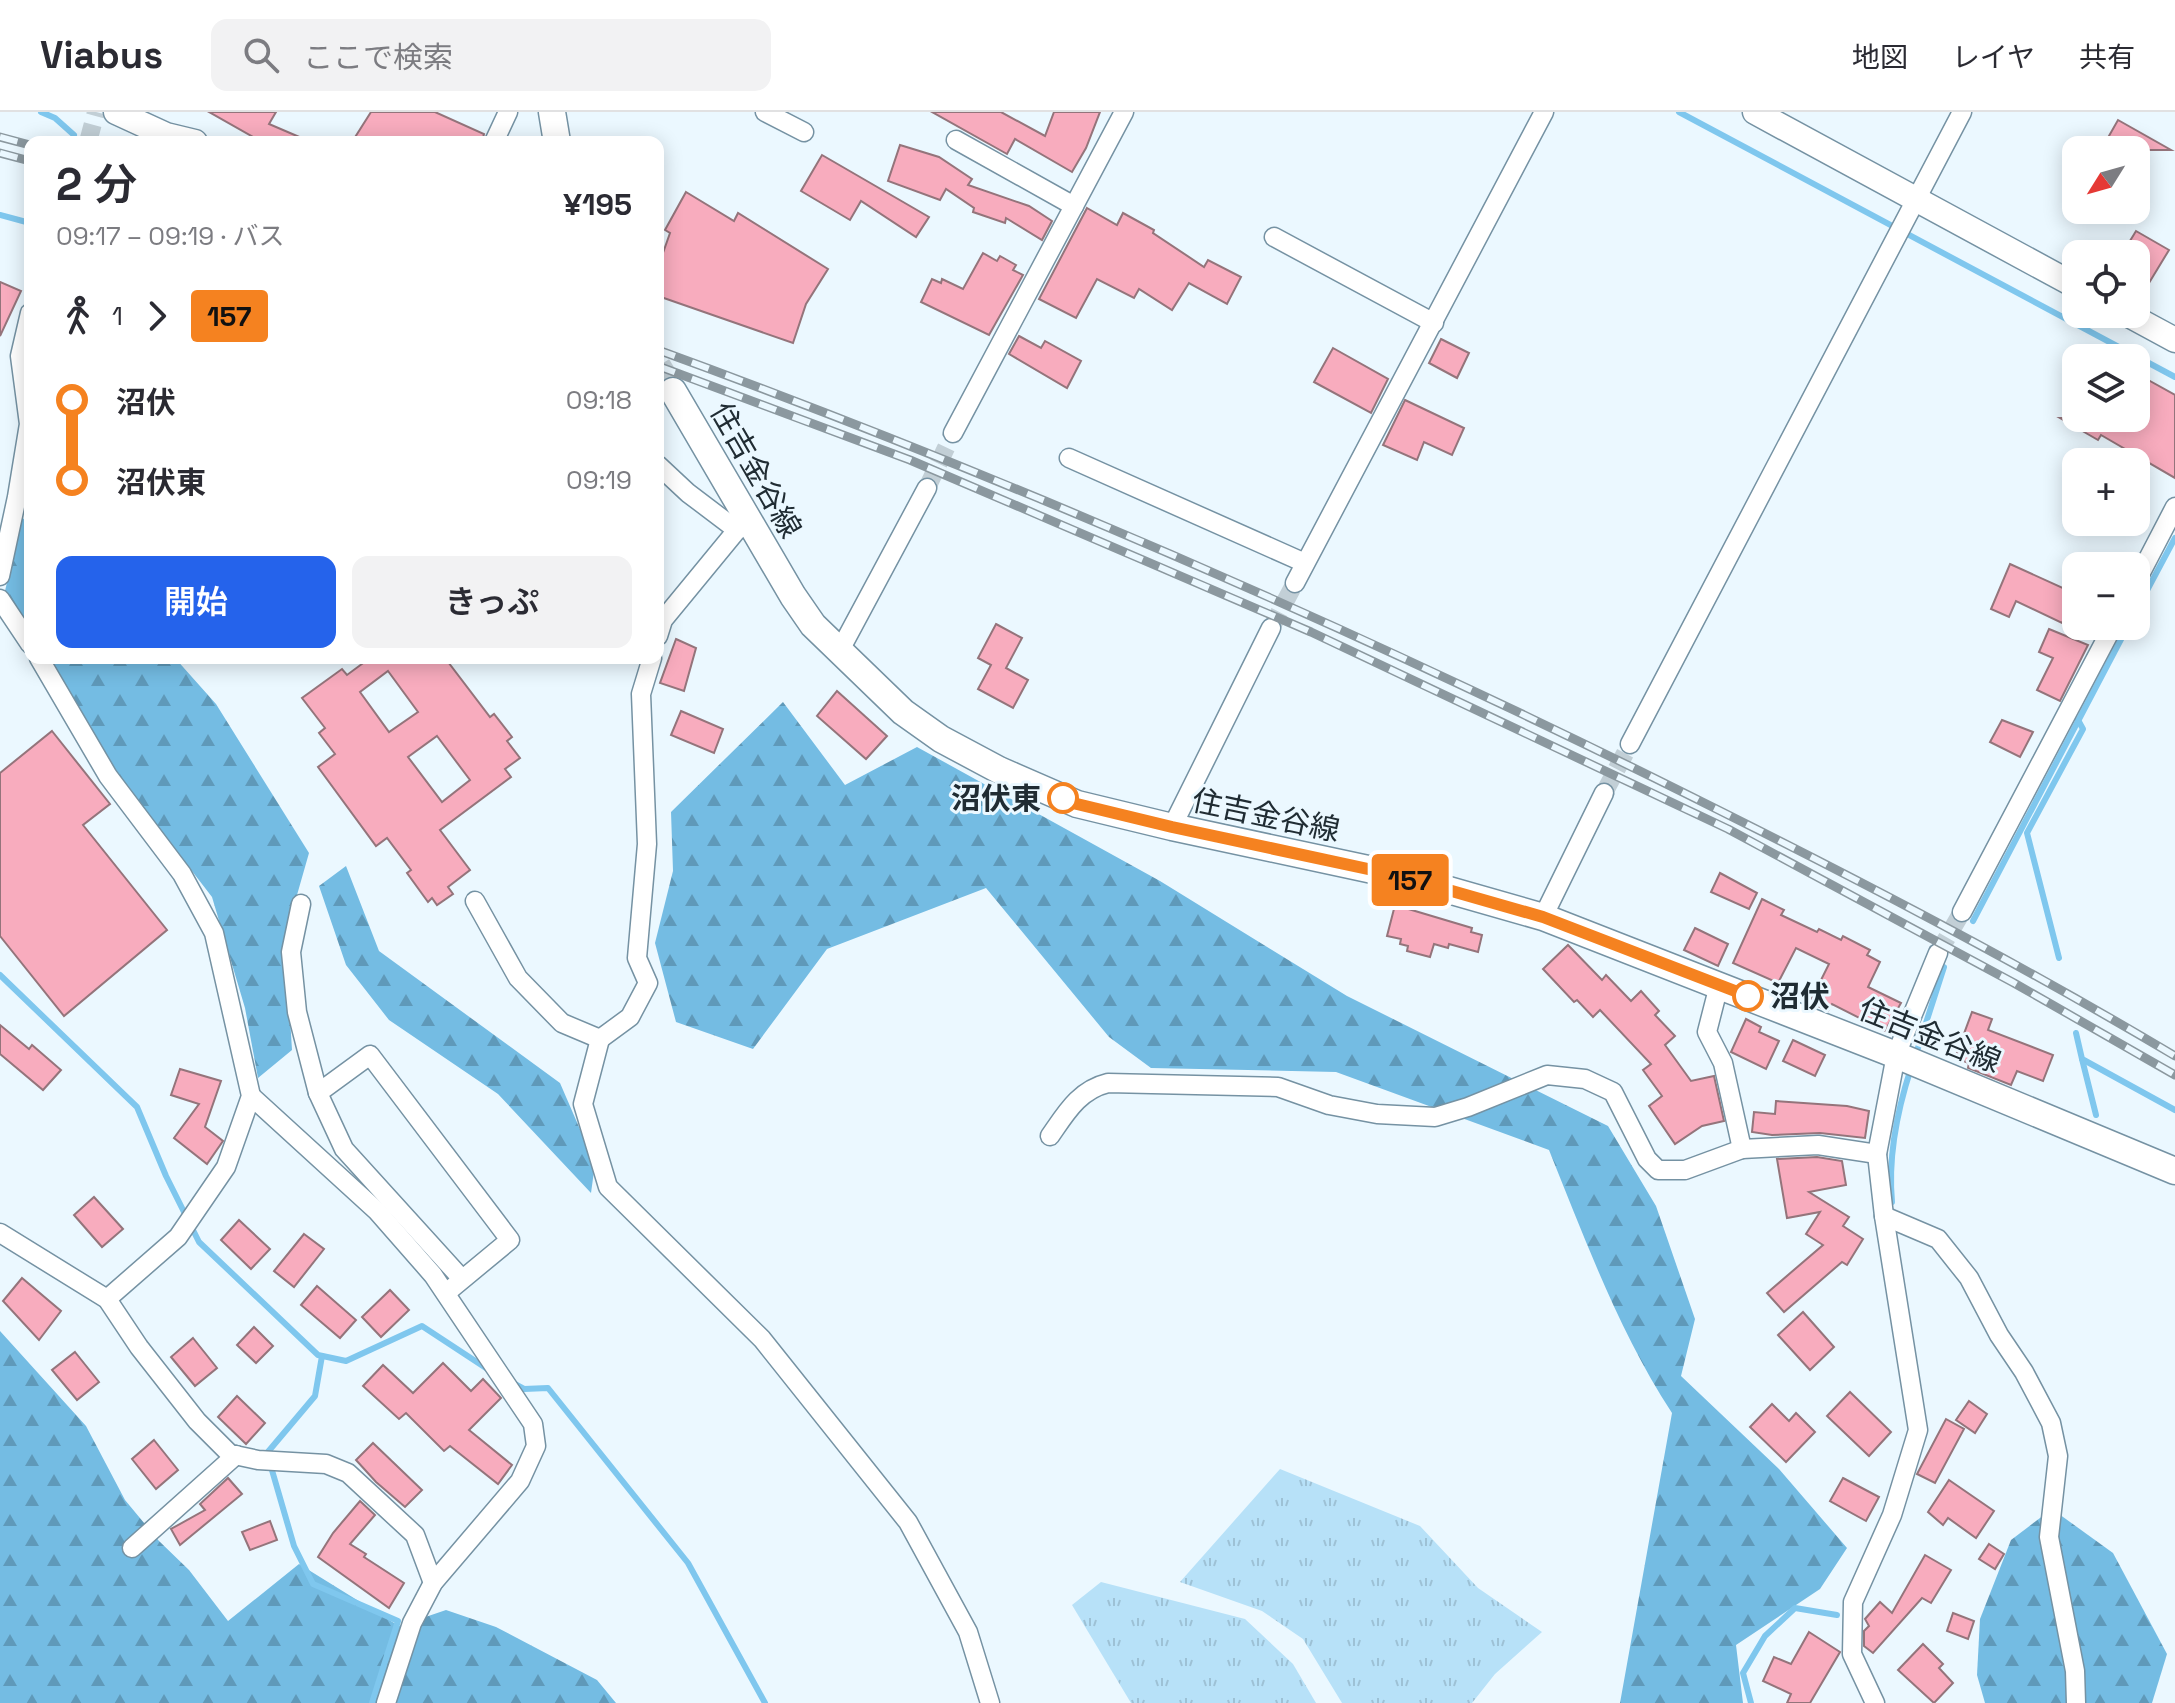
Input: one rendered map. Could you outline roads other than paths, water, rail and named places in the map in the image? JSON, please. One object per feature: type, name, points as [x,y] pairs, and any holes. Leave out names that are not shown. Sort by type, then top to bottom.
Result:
[{"type":"main road","points":[[552,112],[556,136]]},
{"type":"main road","name":"住吉金谷線","points":[[673,391],[743,526],[813,625],[903,712],[941,739],[999,770],[1077,804],[1396,875],[1543,917],[1896,1055],[2175,1171]]},
{"type":"street","points":[[116,112],[170,136]]},
{"type":"street","points":[[497,136],[508,112]]},
{"type":"street","points":[[765,112],[804,132]]},
{"type":"street","points":[[953,433],[1124,112]]},
{"type":"street","points":[[1295,583],[1544,112]]},
{"type":"street","points":[[1755,112],[2062,278]]},
{"type":"street","points":[[1630,744],[1962,112]]},
{"type":"street","points":[[956,140],[1074,206]]},
{"type":"street","points":[[1274,237],[1434,323]]},
{"type":"street","points":[[2150,326],[2175,340]]},
{"type":"street","points":[[24,341],[20,356],[24,386]]},
{"type":"street","points":[[0,576],[24,454]]},
{"type":"street","points":[[1069,458],[1305,563]]},
{"type":"street","points":[[664,471],[688,493],[743,526],[664,619]]},
{"type":"street","points":[[839,652],[927,488]]},
{"type":"street","points":[[2150,555],[2175,507]]},
{"type":"street","points":[[0,599],[24,635]]},
{"type":"street","points":[[1172,827],[1271,628]]},
{"type":"street","points":[[1962,912],[2106,640]]},
{"type":"street","points":[[43,664],[108,776],[182,874],[214,933],[251,1096],[226,1167],[180,1235],[107,1299]]},
{"type":"street","points":[[650,664],[641,694],[647,844],[637,958],[648,983],[630,1017],[600,1039],[583,1104],[608,1187],[762,1339],[908,1522],[968,1632],[990,1703]]},
{"type":"street","points":[[1543,917],[1604,793]]},
{"type":"street","points":[[475,901],[518,978],[562,1023],[600,1039]]},
{"type":"street","points":[[301,904],[291,952],[297,1012],[318,1093],[344,1149],[462,1279]]},
{"type":"street","points":[[1875,1703],[1852,1654],[1853,1602],[1892,1515],[1918,1430],[1877,1154],[1896,1055],[1938,953]]},
{"type":"street","points":[[1719,985],[1707,1032],[1723,1063],[1742,1149]]},
{"type":"street","points":[[318,1093],[370,1055],[510,1240],[446,1293]]},
{"type":"street","points":[[1050,1136],[1074,1102],[1093,1086],[1108,1083],[1278,1087],[1329,1105],[1365,1112],[1435,1117],[1547,1075],[1585,1079],[1613,1092],[1647,1159],[1658,1170],[1685,1170],[1742,1149],[1818,1145],[1877,1154]]},
{"type":"street","points":[[251,1096],[377,1211],[433,1275],[533,1424],[536,1446],[520,1481],[433,1583],[412,1623],[386,1703]]},
{"type":"street","points":[[1884,1216],[1938,1239],[1969,1278],[2051,1423],[2058,1456],[2049,1537],[2075,1671],[2076,1703]]},
{"type":"street","points":[[0,1233],[107,1299],[139,1347],[197,1421],[230,1454],[258,1460],[326,1464],[348,1473],[415,1535],[433,1583]]},
{"type":"street","points":[[132,1548],[236,1455]]},
{"type":"waterway","points":[[41,112],[55,118],[74,135]]},
{"type":"waterway","points":[[1679,112],[2175,377]]},
{"type":"waterway","points":[[0,215],[24,221]]},
{"type":"waterway","points":[[2150,585],[2175,538]]},
{"type":"waterway","points":[[1973,921],[2121,640]]},
{"type":"waterway","points":[[2059,958],[2027,833],[2083,729],[2078,720]]},
{"type":"waterway","points":[[1916,1054],[1944,967]]},
{"type":"waterway","points":[[0,975],[137,1107],[166,1176],[199,1242],[318,1355],[346,1361],[422,1326],[489,1370]]},
{"type":"waterway","points":[[2076,1033],[2082,1059],[2175,1110]]},
{"type":"waterway","points":[[2082,1059],[2096,1115]]},
{"type":"waterway","points":[[1892,1202],[1891,1169],[1895,1135],[1911,1068]]},
{"type":"waterway","points":[[322,1356],[315,1396],[267,1453],[294,1546],[313,1584],[398,1621],[372,1703]]},
{"type":"waterway","points":[[513,1383],[524,1389],[548,1388],[688,1563],[765,1703]]},
{"type":"waterway","points":[[1751,1703],[1743,1673],[1765,1636],[1795,1608],[1837,1615]]},
{"type":"tunnel","points":[[90,136],[96,112]]},
{"type":"tunnel","points":[[664,376],[673,391]]},
{"type":"tunnel","points":[[927,488],[953,433]]},
{"type":"tunnel","points":[[1271,628],[1295,583]]},
{"type":"tunnel","points":[[1604,793],[1630,744]]},
{"type":"tunnel","points":[[1938,953],[1962,912]]},
{"type":"railway","points":[[0,137],[24,143]]},
{"type":"railway","points":[[0,153],[24,159]]},
{"type":"railway","points":[[664,352],[1035,497],[1405,659],[1648,775],[1848,876],[2046,981],[2175,1056]]},
{"type":"railway","points":[[664,368],[910,460],[1311,632],[1728,829],[2014,983],[2175,1075]]},
{"type":"place","name":"沼伏東","points":[[1063,798]]},
{"type":"place","name":"沼伏","points":[[1748,996]]}]
